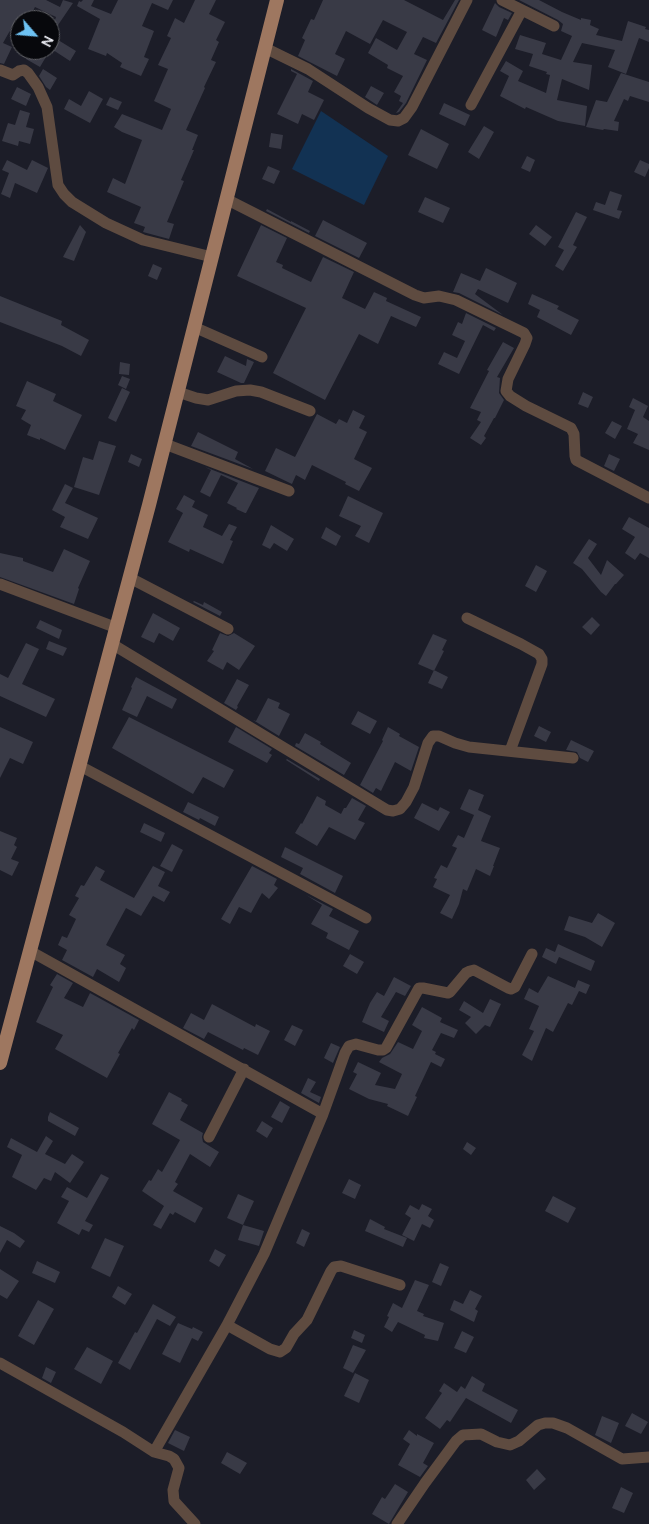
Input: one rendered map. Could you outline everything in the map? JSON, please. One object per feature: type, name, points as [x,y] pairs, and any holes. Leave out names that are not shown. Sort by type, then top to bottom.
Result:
[{"type":"main road","points":[[0,1063],[165,444],[277,0]]},
{"type":"street","points":[[264,48],[308,69],[390,120],[398,120],[404,118],[412,107],[467,0]]},
{"type":"street","points":[[502,0],[554,26]]},
{"type":"street","points":[[471,105],[522,10]]},
{"type":"street","points":[[0,70],[13,74],[24,70],[38,87],[47,107],[58,185],[72,202],[106,223],[143,240],[212,257]]},
{"type":"street","points":[[226,198],[415,295],[424,298],[439,296],[456,300],[524,333],[527,338],[526,344],[508,379],[506,391],[510,396],[526,406],[571,428],[574,434],[574,456],[576,460],[649,498]]},
{"type":"street","points":[[194,327],[262,357]]},
{"type":"street","points":[[178,392],[208,400],[236,391],[250,390],[261,392],[310,411]]},
{"type":"street","points":[[165,444],[289,491]]},
{"type":"street","points":[[130,578],[228,629]]},
{"type":"street","points":[[0,584],[117,628]]},
{"type":"street","points":[[467,618],[539,654],[542,659],[542,664],[510,751]]},
{"type":"street","points":[[112,644],[387,810],[393,811],[400,808],[406,802],[414,786],[430,738],[433,736],[439,736],[462,746],[573,758]]},
{"type":"street","points":[[80,766],[366,918]]},
{"type":"street","points":[[30,951],[323,1114]]},
{"type":"street","points":[[154,1452],[227,1325],[264,1254],[323,1114],[349,1046],[356,1044],[378,1050],[386,1048],[420,988],[448,994],[466,973],[474,970],[511,989],[514,987],[532,954]]},
{"type":"street","points":[[209,1137],[244,1069]]},
{"type":"street","points":[[227,1325],[270,1349],[280,1352],[286,1348],[294,1334],[307,1320],[334,1267],[341,1266],[400,1285]]},
{"type":"street","points":[[0,1363],[123,1432],[154,1452],[174,1460],[179,1468],[173,1490],[174,1501],[195,1524]]},
{"type":"street","points":[[397,1524],[456,1441],[463,1435],[481,1434],[497,1442],[510,1445],[519,1441],[538,1425],[553,1423],[567,1428],[622,1459],[649,1456]]},
{"type":"water","points":[[321,111],[388,156],[364,205],[292,169]]},
{"type":"building","points":[[0,0],[46,0],[60,7],[63,0],[73,3],[60,22],[60,10],[41,10],[35,7],[33,10],[10,10],[10,31],[3,43],[10,46],[10,51],[4,64],[0,63]]},
{"type":"building","points":[[94,0],[91,6],[111,14],[118,0],[173,0],[168,10],[152,3],[142,26],[154,31],[144,57],[149,59],[141,76],[120,67],[122,63],[107,53],[106,56],[88,49],[100,19],[77,6],[79,1]]},
{"type":"building","points":[[195,0],[216,0],[209,14],[225,22],[216,40],[219,42],[211,60],[216,62],[186,130],[198,135],[192,150],[194,150],[181,180],[184,181],[167,222],[174,224],[169,239],[143,232],[145,227],[134,223],[141,207],[107,192],[113,178],[125,184],[142,140],[114,127],[122,114],[162,130],[171,109],[154,101],[168,69],[158,65],[171,38],[167,36],[175,18],[184,23]]},
{"type":"building","points":[[323,0],[404,0],[443,20],[455,0],[459,0],[436,43],[423,37],[414,54],[427,60],[406,103],[396,113],[403,103],[399,101],[401,96],[394,92],[403,76],[387,68],[388,65],[368,53],[376,38],[397,50],[407,32],[383,20],[370,44],[346,31],[335,54],[345,59],[337,76],[298,56],[305,40],[302,38],[311,19],[314,20]]},
{"type":"building","points":[[519,0],[539,0],[581,20],[581,18],[591,20],[590,25],[599,29],[596,35],[622,41],[628,21],[646,27],[645,29],[649,30],[649,42],[639,38],[626,74],[608,67],[615,50],[582,43],[573,62],[592,65],[589,90],[562,79],[557,100],[587,106],[585,126],[558,121],[526,107],[525,109],[500,96],[509,76],[500,71],[506,61],[523,71],[518,81],[546,93],[550,75],[546,74],[547,72],[529,66],[533,54],[515,49],[520,35],[546,43],[542,54],[561,60],[572,36],[561,31],[563,24],[558,20]]},
{"type":"building","points":[[495,3],[512,13],[508,20],[504,18],[496,37],[482,30]]},
{"type":"building","points":[[60,41],[76,51],[70,61],[60,54]]},
{"type":"building","points":[[28,60],[44,60],[40,67]]},
{"type":"building","points":[[43,69],[57,78],[50,90],[39,76]]},
{"type":"building","points":[[291,69],[313,81],[308,92],[324,100],[314,120],[302,114],[298,124],[277,114],[297,74],[291,71]]},
{"type":"building","points":[[621,73],[649,82],[649,102],[630,96],[628,101],[624,99],[614,121],[619,122],[618,131],[586,127],[596,100],[607,102]]},
{"type":"building","points":[[371,86],[384,93],[377,105],[365,97]]},
{"type":"building","points":[[17,87],[31,94],[26,106],[11,99]]},
{"type":"building","points":[[89,91],[103,99],[90,123],[64,109],[69,99],[81,106]]},
{"type":"building","points":[[110,97],[122,102],[118,110],[106,105]]},
{"type":"building","points":[[444,103],[470,115],[465,126],[439,114]]},
{"type":"building","points":[[20,110],[30,113],[26,127],[34,129],[30,144],[19,141],[18,146],[2,141],[8,123],[15,125]]},
{"type":"building","points":[[484,126],[494,132],[479,159],[468,152]]},
{"type":"building","points":[[421,129],[449,144],[437,169],[408,155]]},
{"type":"building","points":[[271,133],[283,135],[281,149],[269,147]]},
{"type":"building","points":[[527,156],[535,160],[530,172],[521,168]]},
{"type":"building","points":[[7,160],[27,170],[32,160],[48,168],[37,193],[15,183],[10,198],[1,194],[9,173],[2,170]]},
{"type":"building","points":[[640,160],[649,164],[645,177],[634,172]]},
{"type":"building","points":[[268,166],[280,171],[274,184],[262,179]]},
{"type":"building","points":[[610,191],[622,195],[617,210],[622,211],[619,219],[593,210],[596,202],[605,205]]},
{"type":"building","points":[[425,197],[450,208],[443,223],[418,212]]},
{"type":"building","points":[[267,209],[310,231],[309,233],[266,211]]},
{"type":"building","points":[[576,212],[587,217],[573,245],[577,247],[563,271],[555,266],[564,250],[558,247]]},
{"type":"building","points":[[323,220],[367,243],[359,258],[315,236]]},
{"type":"building","points":[[80,225],[86,232],[74,261],[63,257]]},
{"type":"building","points":[[261,225],[287,238],[276,262],[283,265],[282,268],[311,282],[323,257],[354,272],[342,298],[365,309],[374,292],[387,298],[386,301],[421,317],[416,327],[391,316],[378,344],[359,334],[325,400],[273,373],[306,308],[237,276]]},
{"type":"building","points":[[536,225],[552,237],[545,246],[529,234]]},
{"type":"building","points":[[153,264],[162,268],[157,280],[148,276]]},
{"type":"building","points":[[486,268],[517,283],[508,303],[478,289],[475,294],[503,315],[459,293],[453,292],[461,273],[480,281]]},
{"type":"building","points":[[532,294],[559,306],[557,309],[579,320],[571,335],[537,317],[540,310],[528,304]]},
{"type":"building","points":[[0,296],[62,321],[61,325],[89,340],[81,356],[62,346],[0,322]]},
{"type":"building","points":[[466,313],[496,328],[494,331],[483,325],[459,374],[438,364],[444,352],[457,358],[465,341],[452,335],[458,322],[462,324]]},
{"type":"building","points":[[503,342],[514,348],[497,377],[500,378],[499,393],[504,400],[481,445],[470,438],[481,422],[477,420],[481,412],[470,408],[489,371],[487,370]]},
{"type":"building","points":[[225,356],[246,366],[247,359],[254,362],[244,383],[217,372]]},
{"type":"building","points":[[120,362],[130,364],[129,375],[119,374]]},
{"type":"building","points":[[122,376],[130,379],[126,389],[118,385]]},
{"type":"building","points":[[27,381],[56,394],[53,401],[82,415],[65,450],[40,438],[40,440],[27,435],[31,425],[21,419],[26,410],[16,406]]},
{"type":"building","points":[[122,388],[130,392],[116,422],[108,418]]},
{"type":"building","points":[[583,392],[593,397],[588,408],[578,404]]},
{"type":"building","points":[[633,398],[648,406],[643,417],[649,421],[649,450],[633,443],[638,434],[627,429],[635,410],[629,407]]},
{"type":"building","points":[[353,410],[365,416],[359,428],[367,432],[354,459],[372,468],[359,491],[345,484],[346,482],[312,465],[305,480],[296,475],[292,484],[265,471],[276,448],[295,457],[317,414],[336,424],[339,419],[347,423]]},
{"type":"building","points":[[612,421],[622,426],[615,439],[605,433]]},
{"type":"building","points":[[198,432],[238,452],[235,459],[253,469],[191,446]]},
{"type":"building","points":[[99,441],[116,446],[99,495],[74,487],[83,457],[93,460]]},
{"type":"building","points":[[131,454],[142,459],[139,467],[128,462]]},
{"type":"building","points":[[609,454],[620,459],[614,471],[604,466]]},
{"type":"building","points":[[205,467],[259,488],[246,513],[227,503],[238,483],[221,475],[210,497],[200,492],[211,470]]},
{"type":"building","points":[[65,484],[73,488],[65,503],[98,518],[88,539],[60,527],[65,517],[52,510]]},
{"type":"building","points":[[184,495],[195,501],[192,507],[208,515],[203,527],[222,536],[229,524],[237,527],[230,540],[233,541],[223,564],[190,549],[189,552],[168,542],[183,513],[176,509]]},
{"type":"building","points":[[348,496],[383,513],[369,543],[355,536],[361,526],[339,516]]},
{"type":"building","points":[[629,517],[649,528],[649,558],[640,553],[635,560],[625,553],[635,537],[622,529]]},
{"type":"building","points":[[271,525],[294,539],[287,551],[274,543],[270,549],[262,545]]},
{"type":"building","points":[[326,527],[341,536],[336,546],[321,538]]},
{"type":"building","points":[[589,539],[597,544],[588,558],[601,575],[607,560],[624,575],[606,596],[582,569],[573,563]]},
{"type":"building","points":[[64,549],[90,561],[78,588],[74,604],[0,577],[0,553],[23,558],[23,561],[53,572]]},
{"type":"building","points":[[536,565],[547,571],[536,592],[525,586]]},
{"type":"building","points":[[194,601],[203,605],[204,602],[222,612],[220,616]]},
{"type":"building","points":[[153,613],[180,628],[173,641],[159,633],[154,643],[141,637]]},
{"type":"building","points":[[592,617],[600,625],[591,635],[582,627]]},
{"type":"building","points":[[40,620],[62,630],[59,639],[36,628]]},
{"type":"building","points":[[220,633],[228,636],[234,633],[255,646],[239,670],[227,662],[223,670],[207,661],[214,651],[212,650]]},
{"type":"building","points":[[433,634],[447,640],[434,671],[418,664]]},
{"type":"building","points":[[49,641],[67,648],[63,656],[46,649]]},
{"type":"building","points":[[26,643],[39,649],[22,684],[55,699],[46,717],[0,696],[0,674],[8,678]]},
{"type":"building","points":[[434,670],[448,677],[442,689],[428,683]]},
{"type":"building","points":[[136,677],[177,699],[172,709],[147,696],[137,717],[122,710]]},
{"type":"building","points":[[237,679],[249,685],[236,710],[224,703]]},
{"type":"building","points":[[268,698],[280,703],[278,708],[290,714],[279,736],[253,720],[256,721]]},
{"type":"building","points":[[358,711],[377,721],[370,734],[351,724]]},
{"type":"building","points":[[129,717],[234,770],[224,788],[203,777],[193,794],[112,748]]},
{"type":"building","points":[[539,726],[551,732],[546,742],[534,736]]},
{"type":"building","points":[[0,727],[33,742],[23,764],[10,758],[0,778]]},
{"type":"building","points":[[236,727],[272,749],[269,753],[272,755],[267,763],[228,742]]},
{"type":"building","points":[[388,727],[400,734],[399,736],[419,747],[411,771],[395,762],[381,791],[376,788],[373,793],[360,785],[383,741]]},
{"type":"building","points":[[305,733],[351,763],[344,775],[295,746],[296,743],[299,744]]},
{"type":"building","points":[[571,740],[594,751],[588,762],[580,758],[577,752],[566,750]]},
{"type":"building","points":[[286,760],[320,779],[319,781]]},
{"type":"building","points":[[469,789],[484,795],[478,810],[491,816],[481,841],[500,848],[490,876],[476,869],[467,891],[463,889],[452,919],[440,913],[450,895],[433,887],[437,879],[434,878],[441,865],[447,868],[457,848],[452,846],[458,835],[464,838],[474,815],[460,809]]},
{"type":"building","points":[[317,796],[326,801],[325,805],[341,814],[352,798],[366,806],[358,820],[365,823],[355,840],[329,827],[317,846],[295,833]]},
{"type":"building","points":[[188,802],[219,817],[215,826],[183,812]]},
{"type":"building","points":[[422,803],[438,811],[440,807],[450,812],[439,831],[414,818]]},
{"type":"building","points":[[144,823],[165,833],[161,842],[140,832]]},
{"type":"building","points":[[0,831],[17,838],[14,845],[17,847],[11,859],[19,862],[12,876],[0,870]]},
{"type":"building","points":[[172,844],[183,850],[172,872],[160,866]]},
{"type":"building","points":[[285,847],[343,876],[335,893],[300,874],[303,868],[281,857]]},
{"type":"building","points":[[96,866],[105,871],[100,880],[134,898],[153,866],[165,872],[158,886],[170,892],[164,902],[153,896],[141,916],[126,908],[106,945],[125,955],[120,964],[126,968],[119,982],[97,969],[93,977],[62,960],[67,950],[58,945],[62,936],[67,938],[76,919],[69,915],[79,898],[75,896],[81,885],[84,886]]},
{"type":"building","points":[[252,866],[277,879],[274,885],[278,888],[269,899],[262,893],[251,913],[239,907],[230,924],[221,919]]},
{"type":"building","points":[[306,895],[333,909],[329,916],[359,931],[349,950],[326,938],[328,933],[311,924],[322,905]]},
{"type":"building","points":[[598,913],[615,923],[602,947],[585,937],[564,930],[569,916],[592,923]]},
{"type":"building","points":[[558,944],[595,961],[591,971],[559,957],[556,964],[542,957],[546,948],[555,952]]},
{"type":"building","points":[[350,954],[364,962],[357,974],[343,966]]},
{"type":"building","points":[[57,974],[73,983],[64,998],[83,1007],[90,993],[139,1020],[134,1030],[132,1028],[118,1053],[120,1054],[107,1078],[55,1049],[63,1035],[36,1022],[53,987],[50,985]]},
{"type":"building","points":[[548,976],[575,988],[578,980],[590,985],[586,994],[579,991],[572,1005],[568,1003],[553,1032],[546,1028],[532,1061],[522,1055],[534,1031],[529,1029],[539,1006],[524,999],[529,988],[538,993]]},
{"type":"building","points":[[394,977],[411,986],[405,996],[396,992],[381,1017],[389,1021],[384,1032],[362,1022],[377,992],[384,996]]},
{"type":"building","points":[[490,999],[501,1004],[490,1027],[485,1025],[476,1034],[465,1023],[471,1017],[459,1010],[464,1001],[483,1013]]},
{"type":"building","points":[[212,1004],[255,1027],[256,1024],[270,1031],[258,1055],[244,1048],[243,1050],[208,1032],[204,1039],[183,1028],[191,1013],[204,1020]]},
{"type":"building","points":[[422,1007],[442,1018],[440,1022],[458,1030],[454,1038],[441,1033],[432,1050],[436,1052],[435,1054],[445,1059],[441,1067],[431,1062],[408,1116],[387,1106],[388,1104],[369,1099],[349,1089],[357,1074],[353,1072],[358,1062],[381,1073],[375,1085],[395,1089],[402,1074],[379,1062],[390,1054],[398,1042],[413,1049],[422,1031],[412,1025]]},
{"type":"building","points":[[292,1025],[303,1030],[295,1046],[284,1040]]},
{"type":"building","points":[[331,1043],[340,1047],[333,1063],[324,1058]]},
{"type":"building","points":[[308,1078],[316,1082],[310,1092],[321,1097],[319,1103],[301,1093]]},
{"type":"building","points":[[169,1092],[182,1099],[181,1101],[188,1105],[180,1120],[203,1133],[203,1142],[219,1152],[210,1167],[190,1154],[175,1182],[178,1184],[173,1191],[203,1208],[195,1223],[175,1212],[173,1215],[170,1213],[161,1229],[153,1225],[164,1206],[142,1191],[158,1169],[162,1172],[180,1140],[152,1124]]},
{"type":"building","points":[[280,1101],[290,1107],[282,1123],[271,1117]]},
{"type":"building","points":[[50,1112],[79,1128],[75,1136],[48,1121]]},
{"type":"building","points":[[262,1121],[273,1128],[267,1138],[256,1131]]},
{"type":"building","points":[[46,1136],[53,1141],[45,1154],[65,1164],[72,1154],[84,1162],[70,1183],[55,1172],[51,1181],[44,1178],[36,1190],[12,1177],[22,1155],[7,1147],[11,1138],[37,1152]]},
{"type":"building","points":[[467,1142],[476,1148],[471,1155],[463,1149]]},
{"type":"building","points":[[101,1174],[109,1178],[85,1221],[93,1225],[89,1232],[82,1229],[79,1235],[57,1223],[69,1201],[61,1197],[67,1187],[87,1198]]},
{"type":"building","points":[[349,1179],[361,1185],[355,1199],[342,1193]]},
{"type":"building","points":[[238,1194],[254,1201],[243,1225],[227,1218]]},
{"type":"building","points":[[553,1196],[576,1208],[568,1223],[545,1211]]},
{"type":"building","points":[[422,1204],[432,1209],[428,1216],[434,1220],[430,1228],[422,1224],[414,1241],[402,1235],[411,1218],[405,1214],[410,1205],[419,1210]]},
{"type":"building","points":[[370,1219],[385,1227],[384,1229],[407,1238],[403,1247],[365,1231]]},
{"type":"building","points":[[243,1225],[264,1231],[259,1246],[238,1240]]},
{"type":"building","points":[[0,1226],[25,1241],[20,1248],[7,1240],[0,1253]]},
{"type":"building","points":[[302,1229],[310,1233],[304,1247],[296,1243]]},
{"type":"building","points":[[105,1238],[124,1246],[110,1277],[91,1268]]},
{"type":"building","points":[[215,1249],[226,1255],[219,1267],[209,1261]]},
{"type":"building","points":[[37,1261],[60,1272],[55,1283],[32,1273]]},
{"type":"building","points":[[440,1263],[449,1267],[441,1286],[432,1282]]},
{"type":"building","points":[[0,1269],[19,1281],[7,1299],[0,1295]]},
{"type":"building","points":[[415,1280],[429,1285],[417,1311],[424,1314],[423,1316],[444,1323],[438,1341],[424,1338],[425,1335],[398,1322],[392,1332],[384,1327],[393,1303],[402,1308]]},
{"type":"building","points":[[118,1286],[132,1294],[125,1305],[112,1297]]},
{"type":"building","points":[[470,1290],[482,1296],[475,1309],[478,1311],[474,1322],[450,1310],[454,1300],[463,1304]]},
{"type":"building","points":[[38,1300],[54,1309],[34,1345],[18,1336]]},
{"type":"building","points":[[153,1304],[176,1317],[170,1326],[157,1319],[130,1370],[118,1363]]},
{"type":"building","points":[[178,1323],[203,1332],[198,1341],[192,1338],[180,1363],[162,1354]]},
{"type":"building","points":[[354,1330],[365,1335],[362,1343],[351,1338]]},
{"type":"building","points":[[462,1331],[474,1337],[466,1353],[454,1348]]},
{"type":"building","points":[[353,1345],[366,1350],[353,1373],[343,1368]]},
{"type":"building","points":[[87,1347],[113,1361],[101,1384],[74,1369]]},
{"type":"building","points":[[46,1367],[56,1372],[51,1383],[42,1378]]},
{"type":"building","points":[[355,1373],[369,1380],[359,1403],[344,1396]]},
{"type":"building","points":[[472,1376],[485,1384],[482,1391],[518,1410],[511,1423],[466,1398],[450,1422],[447,1420],[440,1429],[425,1418],[442,1393],[439,1391],[444,1383],[457,1392],[461,1386],[465,1389]]},
{"type":"building","points":[[632,1413],[648,1422],[641,1434],[625,1426]]},
{"type":"building","points":[[602,1416],[619,1423],[611,1443],[595,1435]]},
{"type":"building","points":[[175,1430],[190,1437],[184,1451],[168,1443]]},
{"type":"building","points":[[409,1430],[417,1436],[417,1434],[434,1443],[423,1463],[428,1466],[420,1477],[398,1465],[410,1444],[403,1439]]},
{"type":"building","points":[[227,1452],[247,1463],[240,1474],[221,1463]]},
{"type":"building","points":[[537,1469],[546,1479],[534,1490],[526,1480]]},
{"type":"building","points":[[395,1484],[408,1492],[389,1524],[372,1514],[382,1497],[385,1499]]},
{"type":"building","points":[[621,1487],[633,1493],[624,1513],[612,1508]]}]
